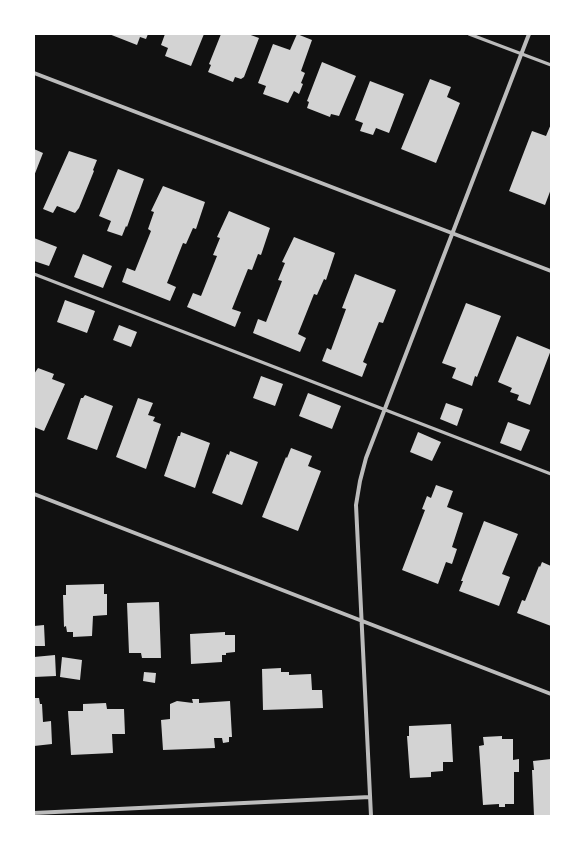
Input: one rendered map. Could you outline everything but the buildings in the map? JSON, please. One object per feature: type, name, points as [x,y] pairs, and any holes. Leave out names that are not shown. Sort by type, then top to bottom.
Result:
[{"type":"street","points":[[371,816],[356,506],[362,473],[385,409],[529,34]]},
{"type":"street","points":[[34,73],[551,271]]},
{"type":"street","points":[[34,494],[361,622],[551,694]]},
{"type":"street","points":[[34,813],[370,798]]},
{"type":"lane","points":[[469,34],[551,65]]},
{"type":"lane","points":[[34,274],[551,474]]}]
